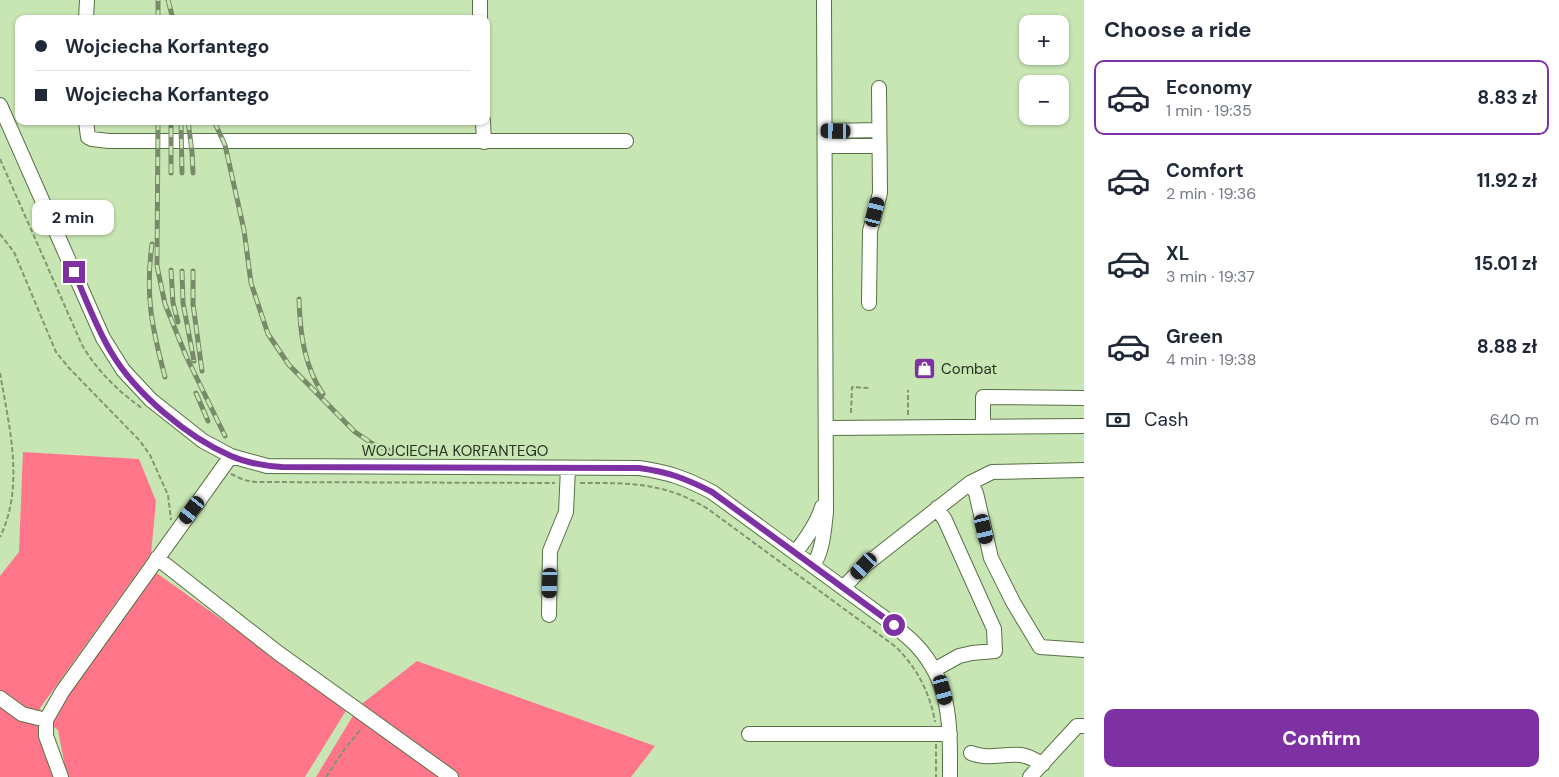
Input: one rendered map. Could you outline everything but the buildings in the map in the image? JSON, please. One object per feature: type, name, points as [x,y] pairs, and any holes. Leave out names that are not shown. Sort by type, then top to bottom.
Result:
[{"type":"street","points":[[86,0],[86,15]]},
{"type":"street","points":[[480,0],[480,15]]},
{"type":"street","points":[[813,566],[822,543],[826,512],[824,0]]},
{"type":"street","points":[[869,303],[870,232],[880,193],[879,88]]},
{"type":"street","name":"WOJCIECHA KORFANTEGO","points":[[0,105],[85,297],[112,353],[136,386],[150,400],[203,441],[231,456],[252,463],[282,467],[639,468],[664,472],[686,479],[712,492],[899,630],[917,646],[934,670],[947,704],[950,734],[950,777]]},
{"type":"street","points":[[86,125],[88,137],[110,141],[626,141]]},
{"type":"street","points":[[483,125],[484,142]]},
{"type":"street","points":[[825,131],[879,130]]},
{"type":"street","points":[[825,146],[879,146]]},
{"type":"street","points":[[983,426],[983,397],[1084,398]]},
{"type":"street","points":[[827,428],[1084,426]]},
{"type":"street","points":[[61,777],[46,736],[46,720],[62,692],[231,456]]},
{"type":"street","points":[[549,615],[550,551],[566,512],[568,468]]},
{"type":"street","points":[[843,588],[864,566],[937,508],[970,483],[992,472],[1084,470]]},
{"type":"street","points":[[970,483],[976,494],[991,558],[1013,602],[1040,647],[1084,650]]},
{"type":"street","points":[[795,553],[820,514],[826,492]]},
{"type":"street","points":[[934,670],[959,656],[995,651],[994,629],[945,520],[937,508]]},
{"type":"street","points":[[157,558],[277,652],[451,777]]},
{"type":"street","points":[[0,698],[22,714],[46,720]]},
{"type":"street","points":[[1030,777],[1077,726],[1084,726]]},
{"type":"street","points":[[749,734],[950,734]]},
{"type":"street","points":[[950,752],[971,753],[980,750],[998,750],[1007,754],[1024,755],[1043,764]]},
{"type":"path","points":[[0,234],[14,252],[56,352],[69,368],[140,440],[150,455],[168,495],[173,536]]},
{"type":"path","points":[[0,373],[11,440],[13,474],[12,505],[0,537]]},
{"type":"path","points":[[851,412],[852,387],[870,388]]},
{"type":"path","points":[[908,390],[908,427]]},
{"type":"path","points":[[326,777],[344,750],[370,719]]},
{"type":"shaded area","points":[[23,452],[139,459],[156,501],[151,554],[40,708],[56,777],[0,777],[0,576],[19,552]]},
{"type":"shaded area","points":[[151,569],[347,709],[305,777],[67,777],[58,730],[45,720]]},
{"type":"shaded area","points":[[417,661],[655,746],[631,777],[454,777],[359,706]]},
{"type":"shaded area","points":[[354,714],[443,777],[316,777]]},
{"type":"railway","points":[[158,0],[158,15]]},
{"type":"railway","points":[[168,0],[172,15]]},
{"type":"railway","points":[[158,125],[157,266],[165,304],[186,356],[225,436]]},
{"type":"railway","points":[[171,125],[171,173]]},
{"type":"railway","points":[[181,125],[182,173]]},
{"type":"railway","points":[[189,125],[193,173]]},
{"type":"railway","points":[[216,125],[225,145],[244,230],[251,283],[268,334],[289,365],[355,432],[373,444],[391,451]]},
{"type":"railway","points":[[152,244],[149,280],[151,312],[156,343],[165,377]]},
{"type":"railway","points":[[171,270],[173,303],[178,322]]},
{"type":"railway","points":[[182,271],[183,303],[194,361]]},
{"type":"railway","points":[[193,271],[193,304],[202,371]]},
{"type":"railway","points":[[299,299],[300,324],[307,361],[323,394]]},
{"type":"railway","points":[[196,393],[208,421]]},
{"type":"place","name":"Combat","points":[[925,369]]},
{"type":"route","points":[[74,272],[103,338],[123,370],[136,386],[150,400],[203,441],[231,456],[252,463],[282,467],[639,468],[664,472],[686,479],[712,492],[894,625]]}]
